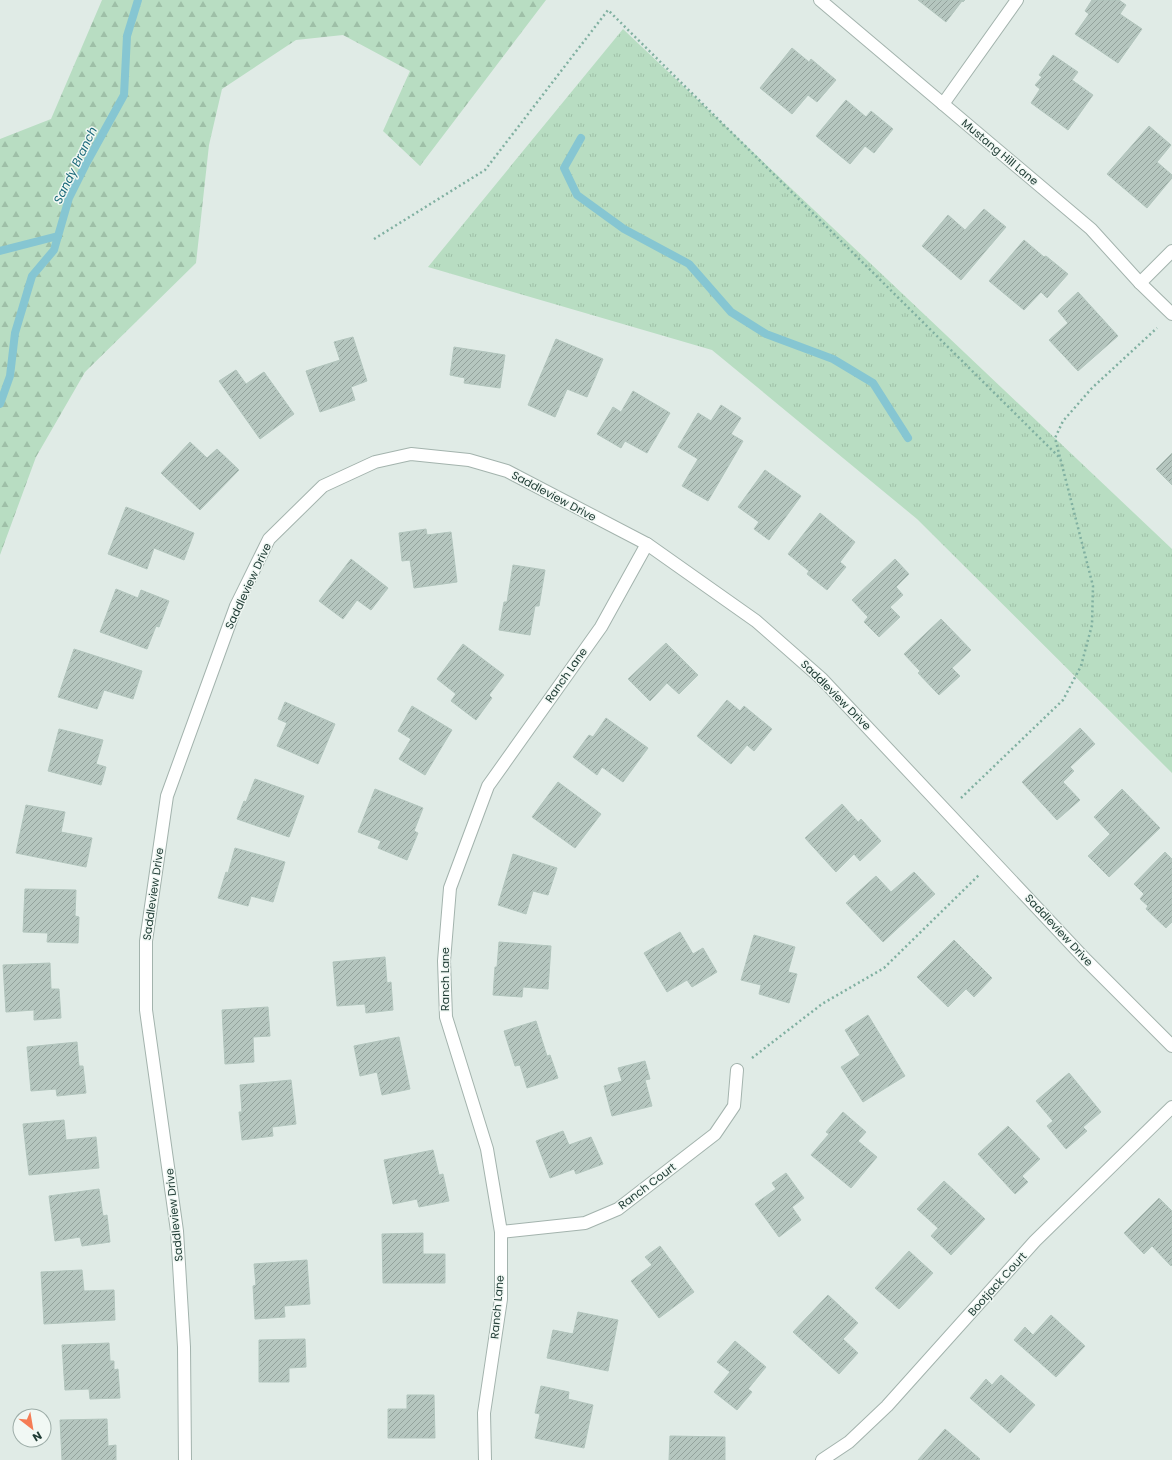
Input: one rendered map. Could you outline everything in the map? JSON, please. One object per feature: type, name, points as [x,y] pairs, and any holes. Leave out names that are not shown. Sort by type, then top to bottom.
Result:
[{"type":"street","name":"Mustang Hill Lane","points":[[820,0],[1091,229],[1140,283],[1172,314]]},
{"type":"street","points":[[943,104],[1017,0]]},
{"type":"street","points":[[1140,283],[1172,251]]},
{"type":"street","name":"Saddleview Drive","points":[[185,1460],[184,1347],[177,1231],[146,1010],[146,941],[167,796],[236,606],[269,539],[323,486],[375,462],[411,454],[469,460],[507,471],[647,544],[756,621],[822,679],[1086,960],[1172,1046]]},
{"type":"street","name":"Ranch Lane","points":[[485,1460],[484,1414],[501,1299],[502,1232],[487,1149],[446,1017],[444,961],[450,888],[488,786],[601,627],[647,544]]},
{"type":"street","name":"Ranch Court","points":[[502,1232],[585,1223],[618,1209],[715,1134],[734,1106],[737,1070]]},
{"type":"street","name":"Bootjack Court","points":[[822,1460],[849,1442],[887,1406],[1035,1241],[1172,1107]]},
{"type":"path","points":[[374,239],[485,170],[608,10],[1061,459]]},
{"type":"path","points":[[947,811],[1063,700],[1081,666],[1092,625],[1093,586],[1055,438],[1063,421],[1092,388],[1172,314]]},
{"type":"path","points":[[737,1070],[822,1004],[884,968],[993,861]]},
{"type":"green space","points":[[102,0],[546,0],[420,166],[383,131],[410,71],[343,35],[296,40],[222,89],[209,145],[196,263],[85,372],[36,457],[0,555],[0,139],[51,119]]},
{"type":"green space","points":[[623,29],[1172,549],[1172,773],[917,519],[712,350],[428,267]]},
{"type":"building","points":[[918,0],[965,0],[963,2],[962,1],[946,22]]},
{"type":"building","points":[[1092,0],[1119,0],[1126,5],[1120,14],[1142,29],[1118,63],[1075,34],[1089,14],[1085,11]]},
{"type":"building","points":[[792,48],[809,62],[811,59],[836,80],[817,102],[808,95],[792,114],[760,88]]},
{"type":"building","points":[[1053,55],[1078,72],[1072,80],[1093,95],[1068,130],[1031,103],[1040,89],[1035,85],[1042,77],[1039,75]]},
{"type":"building","points":[[846,100],[866,117],[871,111],[893,129],[874,153],[865,146],[850,164],[816,136]]},
{"type":"building","points":[[1149,126],[1171,145],[1157,162],[1172,175],[1172,178],[1147,208],[1107,174]]},
{"type":"building","points":[[984,209],[1006,227],[961,280],[922,246],[948,215],[965,230]]},
{"type":"building","points":[[1024,240],[1044,257],[1046,256],[1068,274],[1047,298],[1041,292],[1024,310],[989,281]]},
{"type":"building","points":[[1078,292],[1118,336],[1078,371],[1049,340],[1068,323],[1058,311]]},
{"type":"building","points":[[353,337],[367,381],[351,387],[355,400],[320,412],[306,371],[340,360],[334,342]]},
{"type":"building","points":[[556,339],[603,359],[587,397],[567,389],[555,417],[528,405]]},
{"type":"building","points":[[454,347],[505,355],[500,388],[464,383],[465,378],[450,375]]},
{"type":"building","points":[[236,370],[246,384],[264,372],[294,414],[260,439],[219,381]]},
{"type":"building","points":[[633,391],[670,413],[647,453],[625,441],[621,448],[597,434],[613,407],[621,412]]},
{"type":"building","points":[[721,405],[741,418],[731,434],[743,441],[708,501],[682,486],[698,459],[678,447],[698,413],[711,421]]},
{"type":"building","points":[[190,442],[207,458],[217,449],[239,470],[200,510],[161,473]]},
{"type":"building","points":[[1172,453],[1172,485],[1156,469]]},
{"type":"building","points":[[765,470],[801,496],[769,540],[754,529],[759,522],[738,507]]},
{"type":"building","points":[[126,507],[194,533],[184,560],[154,548],[147,569],[108,554]]},
{"type":"building","points":[[820,513],[855,542],[840,562],[846,567],[827,590],[807,574],[809,571],[788,554]]},
{"type":"building","points":[[426,529],[427,535],[451,532],[457,582],[414,588],[410,560],[402,561],[399,533]]},
{"type":"building","points":[[351,559],[388,588],[371,610],[357,600],[343,619],[319,601]]},
{"type":"building","points":[[895,559],[909,574],[896,587],[903,595],[890,607],[900,617],[879,637],[864,622],[868,617],[852,600]]},
{"type":"building","points":[[513,565],[545,570],[539,606],[535,606],[530,635],[499,630],[504,602],[507,602]]},
{"type":"building","points":[[116,589],[138,598],[141,590],[169,601],[159,627],[156,626],[147,649],[100,632]]},
{"type":"building","points":[[941,619],[971,650],[952,668],[960,676],[939,695],[918,673],[920,671],[904,654]]},
{"type":"building","points":[[666,643],[698,675],[679,694],[667,683],[650,701],[628,679]]},
{"type":"building","points":[[463,644],[504,675],[489,695],[492,698],[476,720],[451,701],[456,694],[437,679]]},
{"type":"building","points":[[74,649],[142,671],[133,699],[104,690],[97,709],[58,697]]},
{"type":"building","points":[[727,700],[740,711],[744,706],[772,729],[754,751],[747,745],[731,764],[697,736]]},
{"type":"building","points":[[285,702],[335,724],[318,764],[277,746],[287,723],[278,719]]},
{"type":"building","points":[[412,706],[452,730],[425,775],[399,759],[411,739],[398,731]]},
{"type":"building","points":[[606,718],[648,748],[623,782],[602,767],[597,775],[573,757],[589,735],[593,737]]},
{"type":"building","points":[[1080,728],[1095,744],[1070,767],[1074,771],[1063,782],[1080,800],[1057,820],[1022,782]]},
{"type":"building","points":[[59,729],[103,740],[96,764],[106,767],[101,785],[48,771]]},
{"type":"building","points":[[255,779],[304,796],[289,837],[237,819],[244,801],[246,802]]},
{"type":"building","points":[[558,782],[601,814],[575,848],[532,817]]},
{"type":"building","points":[[375,789],[423,808],[414,831],[418,833],[407,860],[378,848],[381,841],[358,832]]},
{"type":"building","points":[[1122,789],[1160,828],[1109,877],[1088,856],[1110,834],[1094,817]]},
{"type":"building","points":[[842,804],[858,822],[861,819],[881,841],[860,861],[854,854],[836,872],[805,838]]},
{"type":"building","points":[[26,805],[65,812],[61,832],[92,838],[86,867],[16,853]]},
{"type":"building","points":[[235,848],[285,862],[273,902],[251,896],[248,906],[218,898],[226,872],[228,873]]},
{"type":"building","points":[[1165,852],[1172,859],[1172,922],[1166,928],[1146,909],[1148,906],[1140,899],[1144,894],[1134,884]]},
{"type":"building","points":[[513,854],[557,868],[548,895],[533,891],[526,914],[498,905]]},
{"type":"building","points":[[914,872],[935,894],[883,942],[846,903],[876,876],[891,892]]},
{"type":"building","points":[[25,889],[76,890],[75,916],[79,917],[78,943],[47,942],[48,933],[23,932]]},
{"type":"building","points":[[680,932],[693,954],[703,948],[717,972],[692,987],[687,980],[667,992],[644,953]]},
{"type":"building","points":[[754,935],[795,947],[788,972],[797,974],[789,1003],[759,994],[761,985],[741,980]]},
{"type":"building","points":[[954,940],[992,978],[974,997],[966,989],[948,1007],[917,977]]},
{"type":"building","points":[[499,942],[551,946],[548,989],[523,987],[522,997],[493,995]]},
{"type":"building","points":[[385,957],[387,983],[391,982],[393,1010],[366,1013],[365,1004],[337,1006],[333,962]]},
{"type":"building","points":[[50,963],[51,989],[59,989],[61,1018],[34,1020],[34,1010],[6,1012],[3,965]]},
{"type":"building","points":[[268,1007],[270,1036],[253,1037],[254,1062],[225,1064],[222,1010]]},
{"type":"building","points":[[868,1015],[905,1076],[863,1102],[841,1067],[860,1055],[845,1030]]},
{"type":"building","points":[[536,1021],[547,1056],[550,1055],[558,1078],[527,1088],[520,1065],[515,1066],[504,1031]]},
{"type":"building","points":[[399,1037],[410,1089],[382,1095],[377,1072],[360,1076],[354,1046]]},
{"type":"building","points":[[77,1042],[79,1066],[83,1066],[86,1093],[57,1096],[56,1089],[31,1091],[27,1047]]},
{"type":"building","points":[[645,1061],[650,1079],[645,1080],[652,1106],[612,1116],[604,1086],[622,1081],[618,1068]]},
{"type":"building","points":[[1069,1073],[1101,1112],[1083,1127],[1087,1131],[1066,1149],[1047,1126],[1053,1121],[1036,1101]]},
{"type":"building","points":[[291,1080],[296,1124],[272,1127],[273,1136],[242,1140],[239,1112],[242,1112],[240,1085]]},
{"type":"building","points":[[843,1112],[866,1132],[858,1141],[877,1157],[851,1188],[811,1155],[829,1134],[826,1132]]},
{"type":"building","points":[[64,1120],[66,1140],[96,1137],[99,1168],[29,1175],[23,1124]]},
{"type":"building","points":[[1008,1126],[1040,1159],[1022,1176],[1028,1182],[1015,1194],[978,1154]]},
{"type":"building","points":[[563,1131],[569,1145],[591,1137],[603,1164],[576,1174],[574,1169],[550,1178],[536,1141]]},
{"type":"building","points":[[433,1150],[439,1175],[443,1174],[449,1201],[419,1207],[417,1199],[393,1204],[384,1160]]},
{"type":"building","points":[[786,1173],[804,1198],[792,1207],[801,1220],[779,1237],[755,1204],[776,1189],[772,1183]]},
{"type":"building","points":[[944,1181],[985,1219],[951,1255],[931,1236],[938,1228],[917,1209]]},
{"type":"building","points":[[99,1189],[103,1216],[107,1215],[110,1242],[82,1246],[80,1237],[55,1241],[49,1196]]},
{"type":"building","points":[[1159,1198],[1172,1211],[1171,1266],[1152,1246],[1144,1254],[1124,1233]]},
{"type":"building","points":[[423,1233],[423,1254],[445,1254],[445,1283],[383,1283],[382,1234]]},
{"type":"building","points":[[660,1246],[694,1292],[659,1318],[631,1281],[652,1265],[645,1257]]},
{"type":"building","points":[[909,1251],[933,1273],[899,1309],[875,1288]]},
{"type":"building","points":[[307,1260],[310,1304],[284,1306],[285,1317],[255,1319],[253,1286],[256,1285],[254,1264]]},
{"type":"building","points":[[82,1270],[84,1291],[114,1290],[115,1320],[44,1324],[41,1272]]},
{"type":"building","points":[[828,1295],[858,1323],[843,1339],[858,1353],[839,1374],[793,1332]]},
{"type":"building","points":[[578,1312],[618,1320],[608,1371],[547,1358],[553,1330],[573,1334]]},
{"type":"building","points":[[1051,1315],[1085,1346],[1056,1377],[1014,1340],[1025,1327],[1033,1335]]},
{"type":"building","points":[[305,1339],[306,1367],[289,1368],[289,1382],[259,1382],[259,1340]]},
{"type":"building","points":[[735,1341],[766,1367],[748,1389],[752,1392],[737,1410],[714,1392],[730,1372],[717,1362]]},
{"type":"building","points":[[109,1343],[110,1361],[114,1361],[114,1370],[118,1369],[120,1398],[90,1399],[89,1389],[65,1390],[62,1345]]},
{"type":"building","points":[[1001,1375],[1035,1405],[1010,1433],[970,1398],[986,1379],[992,1385]]},
{"type":"building","points":[[541,1386],[569,1392],[568,1399],[593,1405],[584,1448],[535,1438],[540,1414],[535,1413]]},
{"type":"building","points":[[407,1395],[434,1395],[435,1438],[388,1438],[388,1409],[407,1409]]},
{"type":"building","points":[[107,1419],[108,1446],[116,1445],[116,1460],[62,1460],[60,1420]]},
{"type":"building","points":[[945,1429],[980,1459],[918,1460]]},
{"type":"building","points":[[670,1436],[725,1437],[725,1460],[669,1460]]},
{"type":"waterway","name":"Sandy Branch","points":[[0,404],[10,376],[15,333],[32,276],[54,250],[69,198],[124,95],[127,36],[138,0]]},
{"type":"waterway","points":[[581,138],[564,168],[577,195],[624,229],[689,264],[731,312],[766,334],[833,359],[873,383],[908,438]]},
{"type":"waterway","points":[[0,251],[58,236]]}]
